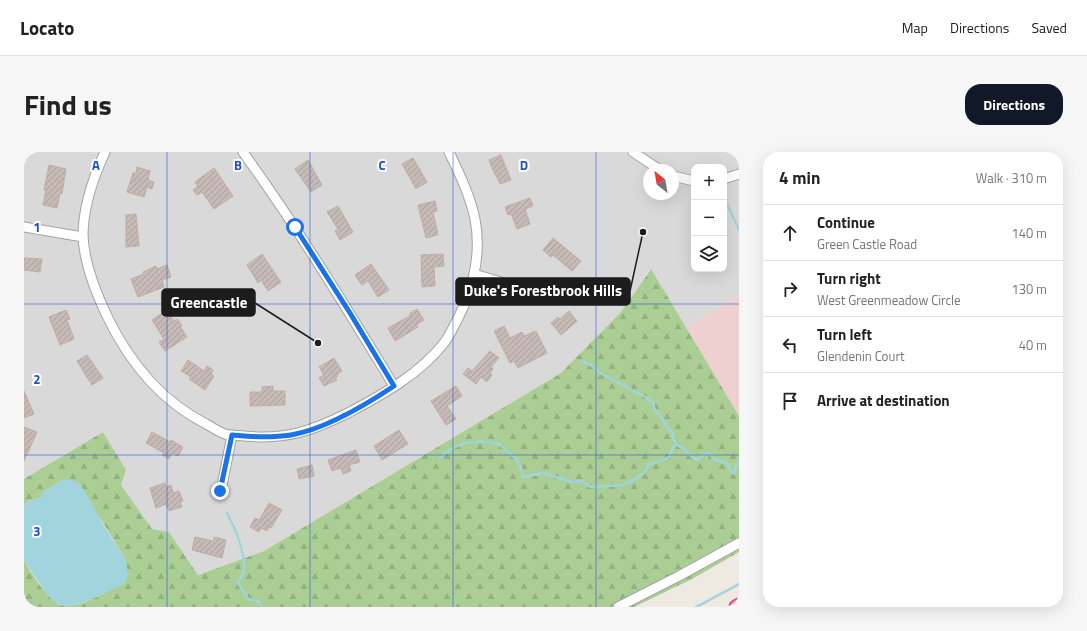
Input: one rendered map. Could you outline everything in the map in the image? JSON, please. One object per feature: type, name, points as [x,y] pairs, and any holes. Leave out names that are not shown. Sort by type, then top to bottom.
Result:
[{"type":"street","points":[[105,152],[94,175],[86,212],[83,237],[97,294],[115,332],[137,366],[160,393],[191,417],[226,434],[261,437],[290,435],[308,431],[359,407],[413,373],[445,342],[461,313],[471,288],[477,246],[475,220],[469,197],[449,152]]},
{"type":"street","points":[[243,152],[295,227],[350,313],[394,386]]},
{"type":"street","points":[[633,152],[651,164]]},
{"type":"street","points":[[727,178],[739,174]]},
{"type":"street","points":[[679,177],[691,180]]},
{"type":"street","points":[[24,227],[83,237]]},
{"type":"street","points":[[474,274],[528,290]]},
{"type":"street","points":[[220,491],[232,435]]},
{"type":"street","points":[[618,607],[680,576],[739,543]]},
{"type":"shaded area","points":[[24,152],[739,152],[739,295],[686,328],[650,269],[621,312],[561,373],[264,551],[198,575],[169,532],[152,529],[121,485],[126,470],[103,432],[24,479]]},
{"type":"shaded area","points":[[739,295],[739,416],[686,328]]},
{"type":"green space","points":[[651,269],[739,416],[739,552],[692,579],[634,607],[24,607],[24,560],[52,600],[64,606],[83,603],[122,585],[126,560],[100,518],[63,480],[42,493],[42,499],[34,499],[24,504],[24,479],[103,432],[126,470],[121,485],[152,529],[169,532],[198,575],[264,551],[561,373],[621,312]]},
{"type":"water","points":[[71,479],[81,485],[106,529],[126,560],[128,576],[124,584],[92,599],[72,606],[64,606],[54,602],[45,592],[24,560],[24,504],[34,499],[42,499],[42,493],[63,480]]},
{"type":"building","points":[[501,155],[511,180],[500,184],[489,160]]},
{"type":"building","points":[[413,158],[427,182],[416,189],[402,164]]},
{"type":"building","points":[[308,160],[322,185],[311,192],[295,169]]},
{"type":"building","points":[[49,165],[66,169],[62,194],[60,193],[57,208],[43,205],[46,190],[44,190]]},
{"type":"building","points":[[137,167],[150,171],[148,180],[154,182],[152,189],[147,187],[144,197],[127,192],[133,173],[136,173]]},
{"type":"building","points":[[214,168],[233,196],[214,209],[202,192],[197,195],[193,190],[198,186],[195,182]]},
{"type":"building","points":[[530,198],[533,206],[525,209],[530,224],[517,229],[511,214],[508,215],[505,207]]},
{"type":"building","points":[[435,201],[437,211],[433,212],[438,235],[426,238],[418,205]]},
{"type":"building","points":[[338,206],[353,232],[340,240],[335,231],[338,229],[327,212]]},
{"type":"building","points":[[136,214],[139,246],[126,247],[126,215]]},
{"type":"building","points":[[553,238],[581,261],[572,271],[553,255],[551,257],[543,250]]},
{"type":"building","points":[[262,254],[281,282],[268,291],[261,280],[258,283],[247,265]]},
{"type":"building","points":[[443,254],[444,266],[434,267],[435,286],[422,287],[421,255]]},
{"type":"building","points":[[24,258],[42,259],[40,272],[24,270]]},
{"type":"building","points":[[371,264],[389,290],[378,297],[368,281],[362,285],[355,275]]},
{"type":"building","points":[[167,265],[171,277],[162,280],[164,287],[138,297],[131,279],[144,274],[143,272],[156,266],[157,269]]},
{"type":"building","points":[[417,309],[424,320],[416,325],[418,327],[395,341],[388,328],[410,316],[409,314]]},
{"type":"building","points":[[66,310],[70,319],[67,320],[74,339],[60,345],[49,317]]},
{"type":"building","points":[[166,310],[174,321],[177,319],[182,325],[180,326],[187,337],[165,351],[159,342],[164,339],[152,320]]},
{"type":"building","points":[[569,311],[577,321],[561,335],[551,323],[558,317],[560,319]]},
{"type":"building","points":[[504,326],[510,338],[522,332],[524,336],[536,331],[547,353],[518,368],[514,361],[510,363],[494,331]]},
{"type":"building","points":[[490,351],[499,358],[491,367],[493,369],[490,373],[492,375],[487,382],[481,377],[476,384],[463,374],[468,368],[472,371]]},
{"type":"building","points":[[87,355],[103,378],[92,385],[77,361]]},
{"type":"building","points":[[334,358],[342,371],[337,374],[338,376],[335,378],[337,380],[324,386],[319,378],[324,375],[319,367]]},
{"type":"building","points":[[188,360],[204,371],[207,366],[213,370],[211,373],[214,376],[205,390],[189,379],[191,377],[181,371]]},
{"type":"building","points":[[273,386],[273,391],[285,391],[285,405],[250,406],[250,392],[262,392],[262,387]]},
{"type":"building","points":[[456,386],[462,396],[447,406],[456,419],[446,425],[431,401]]},
{"type":"building","points":[[24,391],[34,414],[24,418]]},
{"type":"building","points":[[24,427],[37,432],[24,461]]},
{"type":"building","points":[[399,430],[408,444],[382,460],[374,446]]},
{"type":"building","points":[[152,432],[183,447],[178,456],[172,453],[169,459],[162,455],[164,453],[146,443]]},
{"type":"building","points":[[356,450],[360,462],[349,465],[351,471],[343,474],[341,468],[332,471],[328,460]]},
{"type":"building","points":[[312,465],[314,476],[299,479],[297,469]]},
{"type":"building","points":[[165,483],[166,487],[171,485],[173,493],[179,491],[183,501],[180,502],[182,507],[169,511],[166,504],[156,508],[150,488]]},
{"type":"building","points":[[269,503],[282,510],[271,528],[269,527],[267,531],[261,528],[259,532],[250,527],[255,518],[259,520]]},
{"type":"building","points":[[195,537],[214,541],[214,537],[226,540],[222,558],[192,550]]},
{"type":"waterway","points":[[727,204],[739,230]]},
{"type":"waterway","points":[[581,361],[591,365],[600,373],[647,398],[653,403],[655,411],[665,422],[666,427],[673,433],[673,438],[677,445],[697,460],[709,453],[714,459],[728,464],[731,472],[734,473],[739,462]]},
{"type":"waterway","points":[[440,458],[450,449],[461,444],[479,442],[495,443],[501,445],[517,460],[523,477],[543,473],[572,482],[581,481],[591,487],[622,485],[632,481],[645,472],[649,464],[659,462],[669,457],[674,446],[677,445]]},
{"type":"waterway","points":[[227,513],[236,532],[243,555],[244,571],[238,583],[248,599],[258,601],[261,607]]},
{"type":"waterway","points":[[696,607],[739,584]]},
{"type":"place","name":"Duke's Forestbrook Hills","points":[[643,232]]},
{"type":"place","name":"Greencastle","points":[[318,343]]},
{"type":"route","points":[[220,491],[232,435],[261,437],[290,435],[308,431],[352,411],[373,400],[394,386],[350,313],[295,227]]}]
